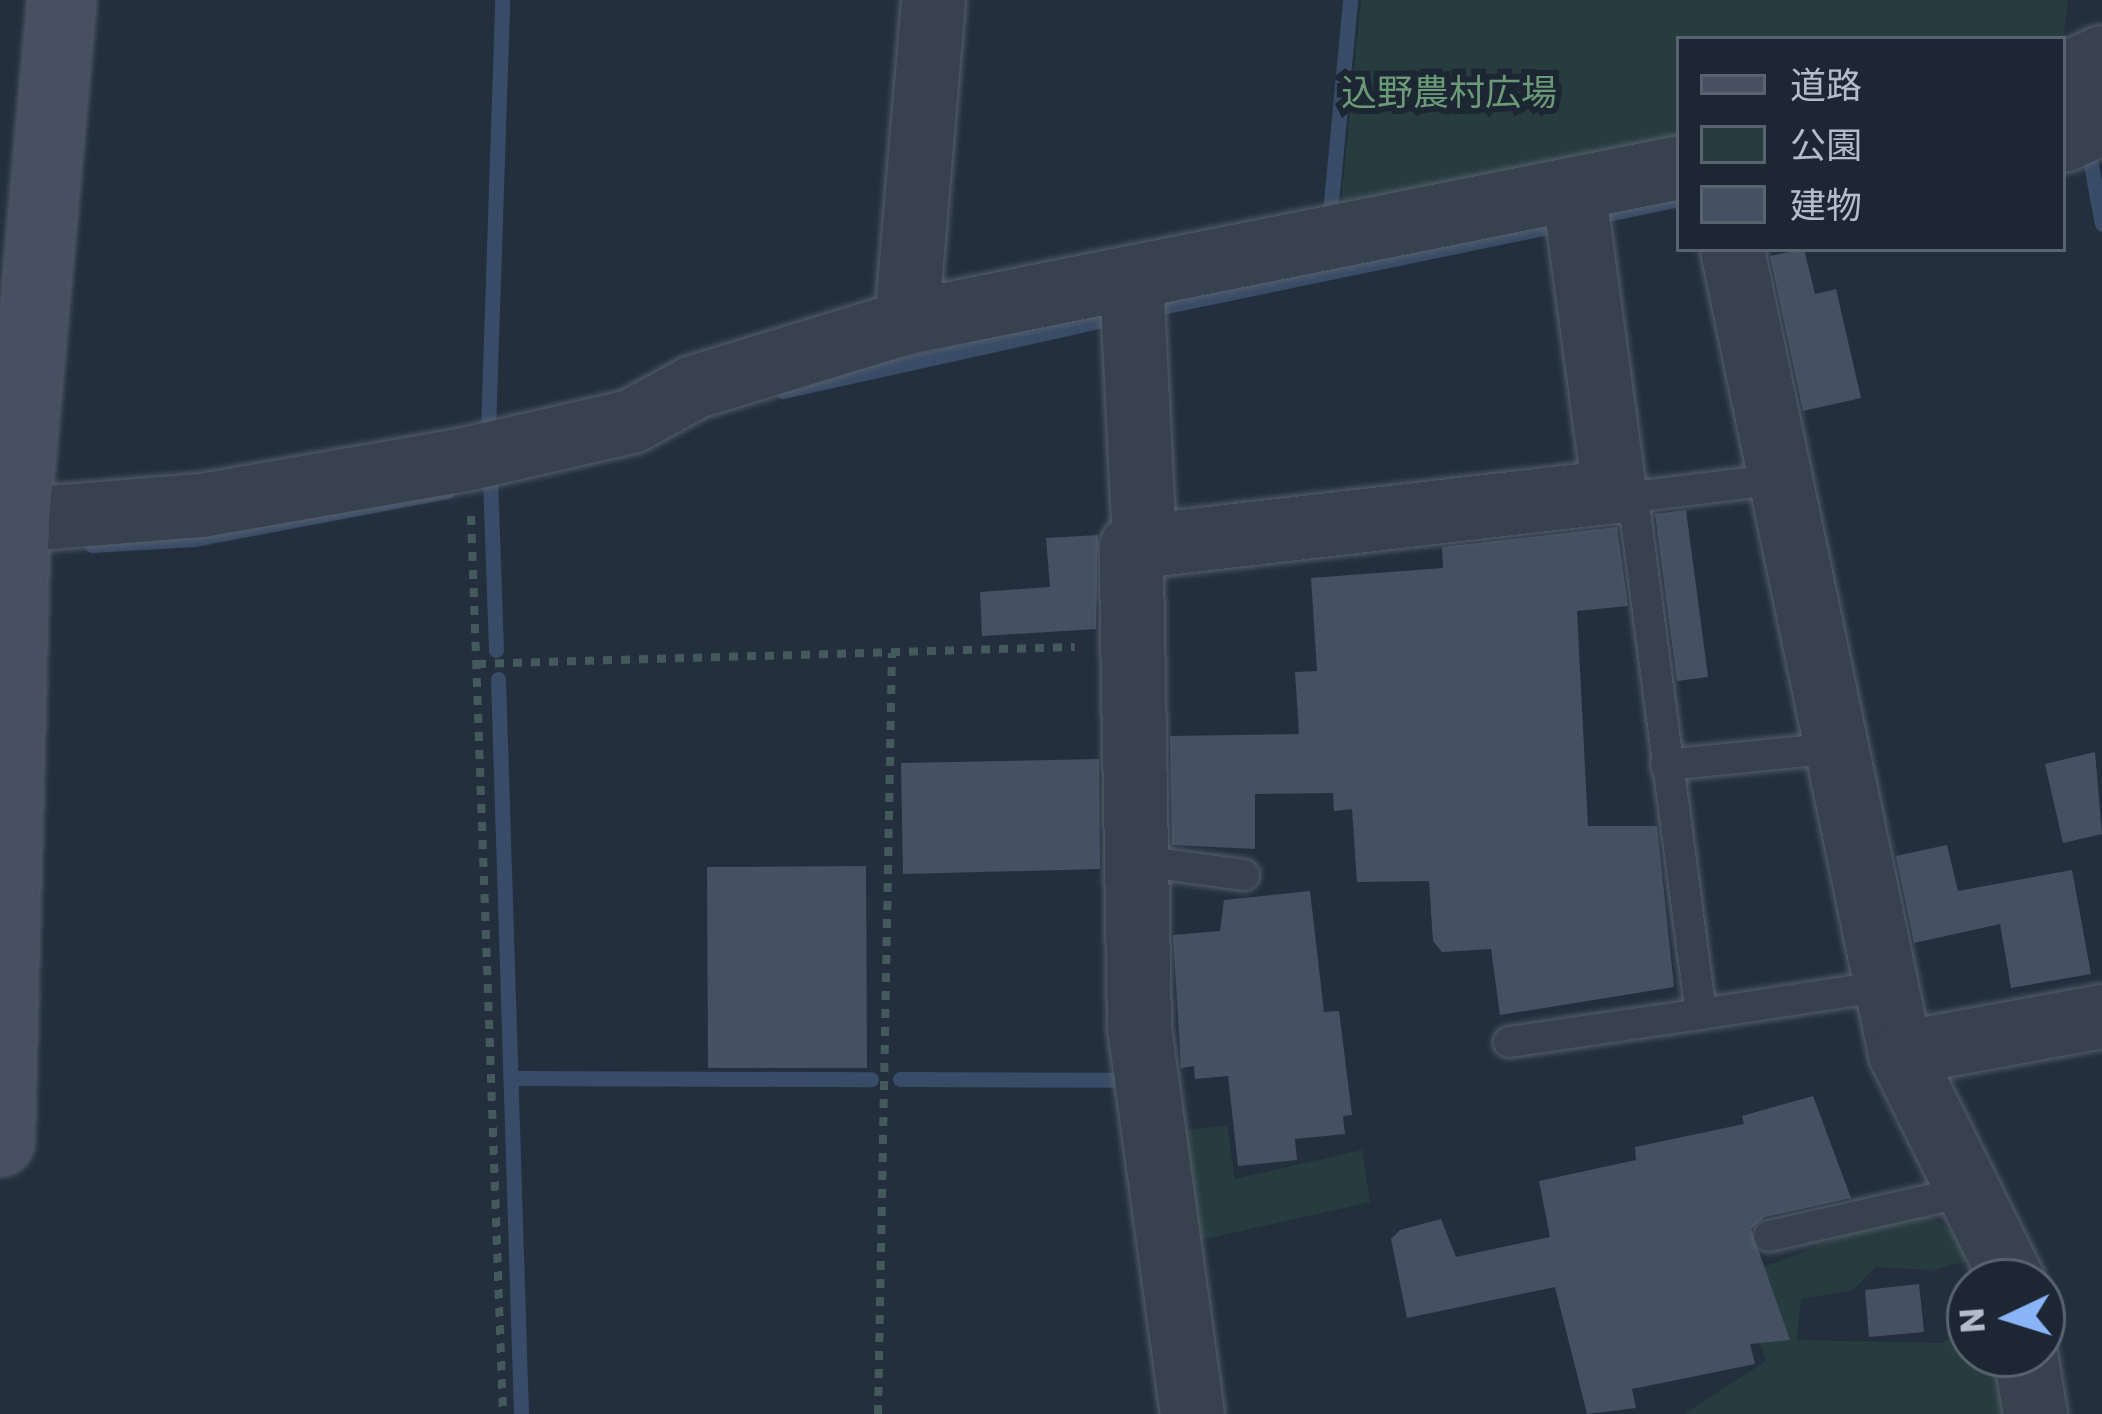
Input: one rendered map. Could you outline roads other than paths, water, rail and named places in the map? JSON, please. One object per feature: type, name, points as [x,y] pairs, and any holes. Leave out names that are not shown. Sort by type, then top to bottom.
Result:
[{"type":"street","points":[[0,1142],[8,520],[62,0]]},
{"type":"street","points":[[906,322],[933,0]]},
{"type":"street","points":[[2066,74],[2102,57]]},
{"type":"street","points":[[2066,139],[2102,122]]},
{"type":"street","points":[[8,520],[201,505],[469,458],[631,421],[693,387],[906,322],[1676,168]]},
{"type":"street","points":[[1192,1414],[1138,1027],[1131,548],[1623,494],[1574,188]]},
{"type":"street","points":[[1733,252],[1900,1053],[2001,1258]]},
{"type":"street","points":[[1131,277],[1144,546]]},
{"type":"street","points":[[1900,1053],[2102,1016]]},
{"type":"street","points":[[2029,1378],[2035,1414]]},
{"type":"lane","points":[[1701,1014],[1623,494],[1780,478]]},
{"type":"lane","points":[[1666,764],[1836,748]]},
{"type":"lane","points":[[1134,860],[1244,874]]},
{"type":"lane","points":[[1509,1042],[1886,986]]},
{"type":"lane","points":[[1769,1236],[1968,1191]]},
{"type":"waterway","points":[[488,430],[502,0]]},
{"type":"waterway","points":[[1330,213],[1350,0]]},
{"type":"waterway","points":[[2088,149],[2102,224]]},
{"type":"waterway","points":[[1603,215],[1676,200]]},
{"type":"waterway","points":[[1152,309],[1549,227]]},
{"type":"waterway","points":[[783,391],[1111,318]]},
{"type":"waterway","points":[[490,478],[496,650]]},
{"type":"waterway","points":[[92,545],[195,539],[447,491]]},
{"type":"waterway","points":[[498,679],[521,1414]]},
{"type":"waterway","points":[[511,1078],[871,1079]]},
{"type":"waterway","points":[[900,1079],[1130,1080]]},
{"type":"park label","name":"込野農村広場","points":[[1449,93]]}]
